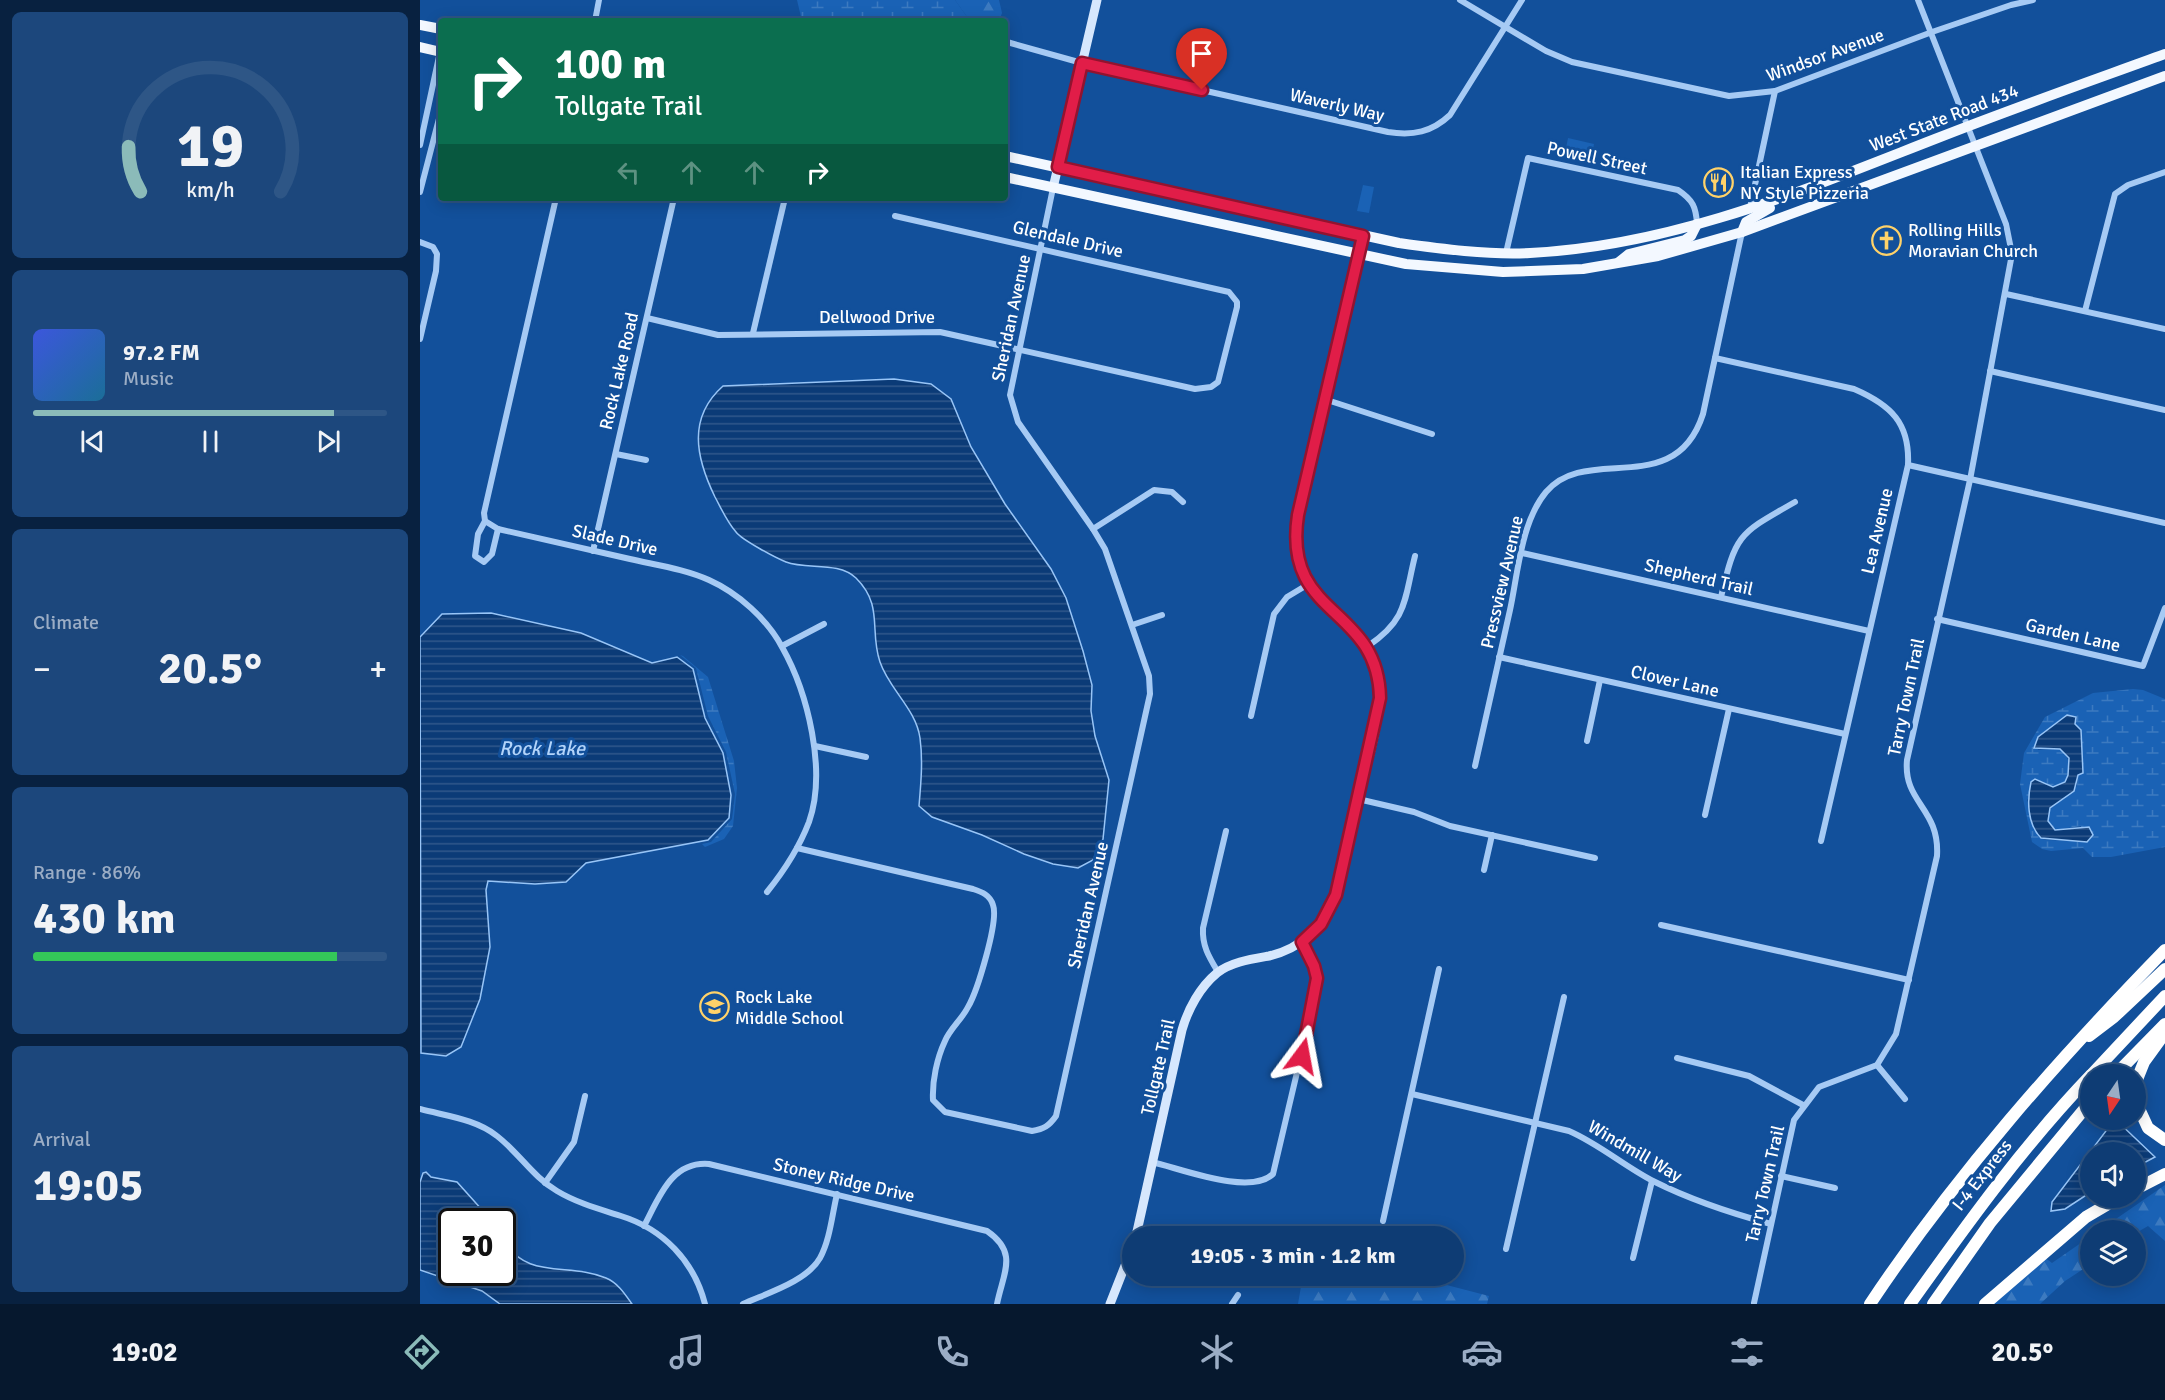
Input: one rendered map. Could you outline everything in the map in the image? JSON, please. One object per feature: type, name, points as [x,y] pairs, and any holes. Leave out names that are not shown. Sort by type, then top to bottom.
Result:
[{"type":"highway","points":[[1870,1304],[1948,1192],[2064,1055],[2165,950]]},
{"type":"highway","points":[[2064,1055],[2114,1017],[2165,969]]},
{"type":"highway","name":"I-4 Express","points":[[2100,1064],[2165,996]]},
{"type":"highway","points":[[2126,1064],[2165,1024]]},
{"type":"highway","points":[[2143,1064],[2165,1033]]},
{"type":"highway","name":"I-4 Express","points":[[1910,1304],[1988,1194],[2080,1086]]},
{"type":"highway","points":[[1933,1304],[2004,1206],[2080,1114]]},
{"type":"highway","points":[[2146,1124],[2148,1128],[2165,1140]]},
{"type":"highway","points":[[2146,1184],[2165,1174]]},
{"type":"highway","points":[[1985,1304],[2086,1217],[2101,1208]]},
{"type":"main road","points":[[420,24],[438,28]]},
{"type":"main road","points":[[420,47],[438,51]]},
{"type":"main road","name":"West State Road 434","points":[[1058,167],[1363,236],[1439,249],[1528,253],[1614,245],[1697,224],[1807,189],[1967,126],[2165,54]]},
{"type":"main road","points":[[1008,178],[1359,255],[1432,268],[1503,272],[1555,271],[1616,264],[1681,251],[1742,232],[2165,76]]},
{"type":"main road","points":[[1008,157],[1058,167]]},
{"type":"main road","points":[[1742,232],[1746,222],[1759,212],[1793,200],[1807,189]]},
{"type":"main road","points":[[1616,264],[1629,254],[1685,240],[1691,236],[1697,224]]},
{"type":"street","points":[[596,18],[599,0]]},
{"type":"street","points":[[1053,188],[1097,0]]},
{"type":"street","name":"Windsor Avenue","points":[[1460,0],[1546,51],[1583,65],[1728,96],[1775,91],[2011,4],[2033,0]]},
{"type":"street","name":"Waverly Way","points":[[1082,63],[1388,132],[1426,131],[1439,126],[1450,115],[1522,0]]},
{"type":"street","name":"Tarry Town Trail","points":[[1754,1304],[1789,1134],[1803,1105],[1819,1087],[1877,1065],[1896,1034],[1937,856],[1938,840],[1930,816],[1913,794],[1906,773],[1937,620],[1970,480],[2012,254],[2011,241],[1918,0]]},
{"type":"street","points":[[1008,42],[1082,63]]},
{"type":"street","points":[[420,145],[438,65]]},
{"type":"street","points":[[1749,208],[1775,91]]},
{"type":"street","points":[[420,192],[438,123]]},
{"type":"street","name":"Powell Street","points":[[1506,253],[1528,158],[1678,190],[1689,197],[1696,208],[1697,224]]},
{"type":"street","points":[[2085,311],[2115,194],[2128,185],[2165,172]]},
{"type":"street","name":"Sheridan Avenue","points":[[797,848],[984,892],[990,899],[994,914],[980,980],[968,1009],[945,1039],[933,1088],[933,1100],[945,1112],[1032,1131],[1045,1129],[1056,1116],[1150,694],[1149,676],[1105,549],[1018,422],[1012,409],[1010,395],[1018,349],[1053,188]]},
{"type":"street","points":[[498,529],[492,554],[484,562],[479,560],[475,556],[474,548],[484,521],[554,201]]},
{"type":"street","name":"Rock Lake Road","points":[[594,551],[673,201]]},
{"type":"street","points":[[753,333],[784,201]]},
{"type":"street","name":"Glendale Drive","points":[[895,216],[1219,289],[1234,296],[1237,307],[1221,375],[1211,387]]},
{"type":"street","name":"Pressview Avenue","points":[[1475,766],[1522,553],[1536,507],[1554,484],[1578,474],[1654,464],[1684,448],[1699,428],[1742,232]]},
{"type":"street","name":"Tollgate Trail","points":[[1138,1226],[1185,1020],[1196,998],[1218,972],[1242,962],[1286,950],[1302,942],[1321,924],[1336,895],[1358,800],[1380,698],[1376,669],[1368,646],[1350,625],[1329,609],[1307,585],[1296,550],[1296,526],[1363,236]]},
{"type":"street","points":[[420,242],[433,247],[437,262],[420,335]]},
{"type":"street","points":[[2006,294],[2165,329]]},
{"type":"street","name":"Dellwood Drive","points":[[647,318],[718,334],[921,330],[940,332],[1195,389],[1211,387]]},
{"type":"street","name":"Lea Avenue","points":[[1715,358],[1854,389],[1874,398],[1888,408],[1897,418],[1906,441],[1908,465],[1821,841]]},
{"type":"street","points":[[1990,371],[2165,410]]},
{"type":"street","points":[[1324,399],[1432,434]]},
{"type":"street","points":[[616,454],[646,460]]},
{"type":"street","points":[[1908,465],[2165,523]]},
{"type":"street","points":[[1093,529],[1154,490],[1172,492],[1183,502]]},
{"type":"street","points":[[1721,597],[1730,558],[1741,537],[1751,527],[1795,502]]},
{"type":"street","name":"Slade Drive","points":[[484,521],[498,529],[709,580],[747,606],[782,646],[799,691],[815,746],[814,802],[809,821],[797,848],[767,892]]},
{"type":"street","name":"Shepherd Trail","points":[[1522,553],[1869,631]]},
{"type":"street","points":[[1368,646],[1386,634],[1399,617],[1414,556]]},
{"type":"street","points":[[1251,716],[1274,614],[1287,597],[1307,585]]},
{"type":"street","name":"Garden Lane","points":[[1937,620],[2143,666],[2165,608]]},
{"type":"street","points":[[1132,625],[1162,615]]},
{"type":"street","points":[[782,646],[824,624]]},
{"type":"street","name":"Clover Lane","points":[[1499,657],[1845,734]]},
{"type":"street","points":[[1587,741],[1600,680]]},
{"type":"street","points":[[1705,814],[1729,709]]},
{"type":"street","points":[[815,746],[866,757]]},
{"type":"street","points":[[1358,800],[1414,812],[1440,823],[1595,858]]},
{"type":"street","points":[[1218,972],[1206,953],[1203,928],[1226,831]]},
{"type":"street","points":[[1484,870],[1492,835]]},
{"type":"street","points":[[1661,925],[1909,980]]},
{"type":"street","points":[[1152,1162],[1245,1184],[1267,1180],[1273,1174],[1316,992],[1314,966],[1302,942]]},
{"type":"street","points":[[1383,1221],[1439,969]]},
{"type":"street","points":[[1506,1249],[1564,997]]},
{"type":"street","points":[[1677,1058],[1749,1076],[1803,1105]]},
{"type":"street","points":[[1877,1065],[1905,1100]]},
{"type":"street","name":"Windmill Way","points":[[1412,1094],[1535,1122],[1587,1139],[1652,1181],[1699,1202],[1771,1224]]},
{"type":"street","points":[[545,1183],[574,1142],[585,1096]]},
{"type":"street","points":[[420,1109],[483,1126],[507,1144],[545,1183],[575,1201],[644,1226],[663,1238],[688,1264],[705,1304]]},
{"type":"street","name":"Stoney Ridge Drive","points":[[644,1226],[670,1179],[678,1171],[692,1163],[709,1164],[987,1231],[1002,1244],[1007,1263],[997,1304]]},
{"type":"street","points":[[1781,1176],[1835,1188]]},
{"type":"street","points":[[1633,1258],[1652,1181]]},
{"type":"street","points":[[744,1304],[804,1275],[814,1266],[825,1245],[837,1194]]},
{"type":"street","points":[[1110,1304],[1122,1273]]},
{"type":"street","points":[[1232,1304],[1238,1294]]},
{"type":"green space","points":[[797,0],[955,0],[968,18],[801,18]]},
{"type":"green space","points":[[955,0],[999,0],[1002,13],[1000,18],[968,18]]},
{"type":"green space","points":[[1568,138],[1594,144],[1592,154],[1566,148]]},
{"type":"green space","points":[[1363,185],[1374,187],[1369,213],[1357,211]]},
{"type":"green space","points":[[680,655],[708,677],[734,761],[737,788],[733,826],[724,839],[705,847],[702,844],[711,842],[732,819],[735,794],[726,752],[708,716],[696,668]]},
{"type":"green space","points":[[2133,689],[2143,690],[2165,699],[2165,847],[2111,857],[2092,857],[2083,848],[2051,851],[2042,849],[2032,842],[2020,784],[2024,753],[2045,717],[2093,693]],"holes":[[[2075,724],[2081,730],[2083,770],[2078,775],[2077,786],[2053,805],[2047,815],[2050,827],[2055,830],[2081,826],[2079,841],[2045,840],[2037,833],[2027,800],[2042,781],[2053,787],[2065,782],[2069,764],[2060,749],[2038,750],[2038,737],[2048,730],[2062,726]]]},
{"type":"green space","points":[[2165,1185],[2165,1241],[2148,1226],[2146,1227],[2146,1220],[2114,1220],[2132,1208],[2146,1208],[2146,1198]]},
{"type":"green space","points":[[2080,1244],[2080,1271],[2065,1281],[2040,1304],[1991,1304],[2044,1257],[2052,1263]]},
{"type":"green space","points":[[1301,1286],[1450,1286],[1489,1296],[1487,1304],[1298,1304]]},
{"type":"water","points":[[894,379],[931,384],[951,399],[971,447],[1005,504],[1051,569],[1066,598],[1092,685],[1091,711],[1095,736],[1109,780],[1103,839],[1093,860],[1078,868],[1053,864],[1024,854],[982,835],[932,817],[919,806],[921,755],[918,728],[880,662],[873,608],[865,588],[856,578],[840,569],[786,562],[745,540],[730,524],[708,482],[698,439],[700,425],[704,411],[723,386]]},
{"type":"water","name":"Rock Lake","points":[[491,613],[581,633],[652,663],[677,657],[693,669],[705,718],[723,753],[731,795],[729,818],[708,840],[586,863],[566,882],[535,884],[488,881],[486,890],[490,947],[480,999],[461,1047],[446,1056],[421,1053],[420,637],[442,614]]},
{"type":"water","points":[[2067,715],[2076,717],[2075,724],[2081,730],[2083,773],[2078,775],[2074,791],[2050,808],[2048,821],[2055,830],[2089,827],[2093,835],[2087,842],[2041,838],[2033,826],[2029,812],[2031,782],[2035,779],[2053,787],[2065,782],[2068,775],[2069,758],[2060,749],[2034,748],[2038,737]]},
{"type":"water","points":[[2107,1130],[2127,1130],[2139,1142],[2098,1142]]},
{"type":"water","points":[[2146,1148],[2155,1157],[2146,1162]]},
{"type":"water","points":[[2080,1165],[2080,1199],[2065,1209],[2051,1211],[2052,1202]]},
{"type":"water","points":[[426,1172],[431,1177],[457,1182],[480,1208],[438,1208],[438,1276],[420,1270],[420,1182],[423,1173]]},
{"type":"water","points":[[516,1254],[536,1266],[592,1273],[606,1278],[621,1289],[632,1304],[500,1304],[482,1291],[467,1286],[516,1286]]},
{"type":"place","name":"Italian Express NY Style Pizzeria","points":[[1719,182]]},
{"type":"place","name":"Rolling Hills Moravian Church","points":[[1887,240]]},
{"type":"place","name":"Rock Lake Middle School","points":[[714,1007]]},
{"type":"route","points":[[1202,90],[1082,63],[1058,167],[1363,236],[1298,515],[1295,537],[1298,562],[1307,585],[1329,609],[1350,625],[1368,646],[1378,675],[1380,698],[1336,895],[1321,924],[1302,942],[1314,966],[1317,978],[1302,1056]]}]
